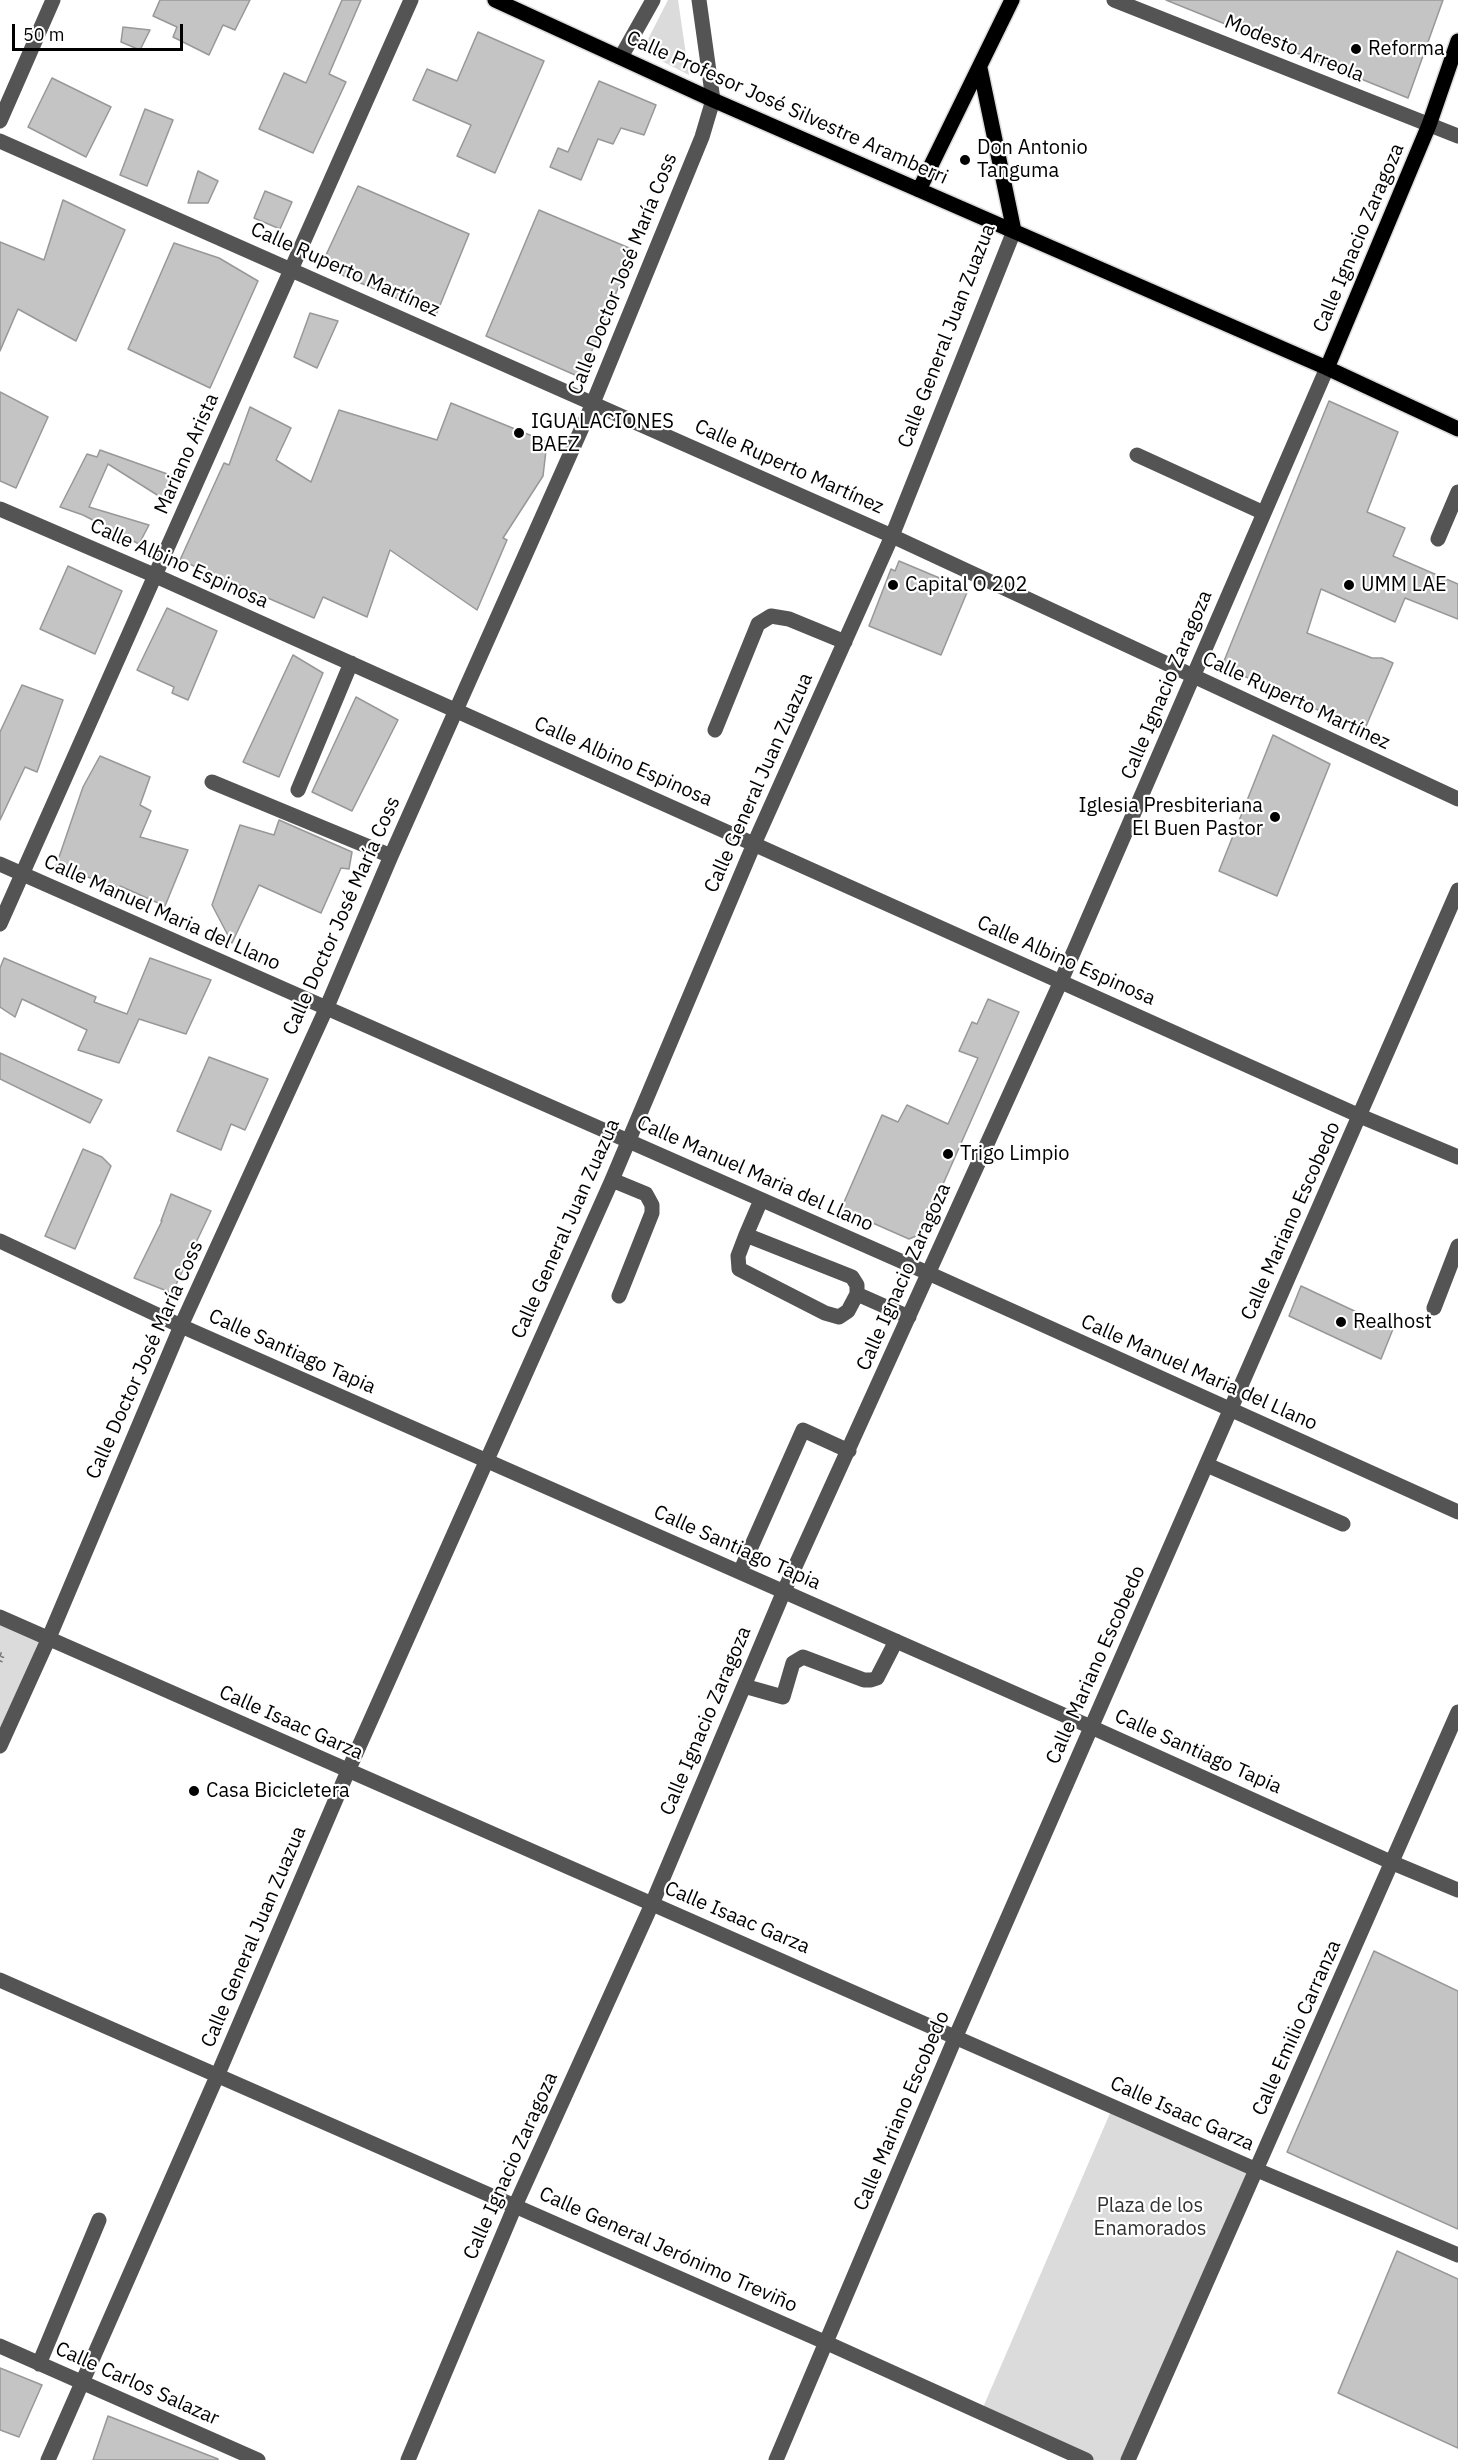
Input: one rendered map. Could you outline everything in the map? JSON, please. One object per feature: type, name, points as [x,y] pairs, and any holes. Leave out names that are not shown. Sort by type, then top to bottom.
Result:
[{"type":"main road","name":"Calle Profesor José Silvestre Aramberri","points":[[495,0],[713,100],[1327,368],[1458,429]]},
{"type":"main road","points":[[919,190],[1012,0]]},
{"type":"main road","name":"Calle Ignacio Zaragoza","points":[[1327,368],[1429,125],[1458,40]]},
{"type":"main road","name":"Calle General Juan Zuazua","points":[[980,68],[1014,231]]},
{"type":"street","points":[[0,121],[53,0]]},
{"type":"street","name":"Mariano Arista","points":[[0,924],[411,0]]},
{"type":"street","points":[[621,57],[652,0]]},
{"type":"street","points":[[699,0],[713,100]]},
{"type":"street","name":"Modesto Arreola","points":[[1114,0],[1458,136]]},
{"type":"street","name":"Calle Doctor José María Coss","points":[[0,1746],[48,1640],[181,1326],[326,1009],[391,856],[593,403],[702,137],[713,100]]},
{"type":"street","name":"Calle Ruperto Martínez","points":[[0,141],[892,536],[1458,799]]},
{"type":"street","name":"Calle General Juan Zuazua","points":[[48,2460],[348,1771],[612,1180],[754,844],[892,536],[1014,231]]},
{"type":"street","name":"Calle Ignacio Zaragoza","points":[[408,2460],[515,2206],[652,1904],[784,1591],[1061,981],[1327,368]]},
{"type":"street","points":[[1137,455],[1264,513]]},
{"type":"street","points":[[1438,539],[1458,492]]},
{"type":"street","name":"Calle Albino Espinosa","points":[[0,509],[351,663],[1360,1116],[1458,1157]]},
{"type":"street","points":[[715,730],[758,624],[771,616],[789,619],[845,642]]},
{"type":"street","points":[[298,790],[351,663]]},
{"type":"street","points":[[212,782],[391,856]]},
{"type":"street","name":"Calle Manuel Maria del Llano","points":[[0,864],[928,1273],[1458,1512]]},
{"type":"street","name":"Calle Mariano Escobedo","points":[[776,2460],[956,2036],[1458,890]]},
{"type":"street","points":[[612,1180],[646,1194],[652,1205],[652,1213],[619,1296]]},
{"type":"street","points":[[746,1235],[847,1273],[856,1280],[857,1294],[848,1311],[835,1317],[739,1269],[737,1263],[746,1235],[761,1200]]},
{"type":"street","name":"Calle Santiago Tapia","points":[[0,1241],[181,1326],[1458,1890]]},
{"type":"street","points":[[1434,1308],[1458,1246]]},
{"type":"street","points":[[857,1294],[909,1317]]},
{"type":"street","points":[[740,1572],[802,1430],[849,1451]]},
{"type":"street","points":[[1208,1464],[1343,1524]]},
{"type":"street","name":"Calle Isaac Garza","points":[[0,1617],[1257,2170],[1458,2255]]},
{"type":"street","points":[[744,1686],[783,1697],[793,1663],[803,1657],[864,1680],[871,1680],[877,1678],[896,1641]]},
{"type":"street","name":"Calle Emilio Carranza","points":[[1128,2460],[1458,1712]]},
{"type":"street","name":"Calle General Jerónimo Treviño","points":[[0,1980],[827,2343],[1086,2460]]},
{"type":"street","points":[[39,2364],[99,2220]]},
{"type":"street","name":"Calle Carlos Salazar","points":[[0,2346],[258,2460]]},
{"type":"path","points":[[0,1662],[1,1655]]},
{"type":"green space","points":[[668,0],[678,0],[689,75],[642,51]]},
{"type":"green space","points":[[0,1617],[48,1640],[0,1746]]},
{"type":"green space","name":"Plaza de los Enamorados","points":[[1114,2104],[1257,2170],[1128,2460],[1086,2460],[981,2412]]},
{"type":"building","points":[[160,0],[250,0],[235,30],[223,25],[209,55],[173,37],[177,27],[153,16]]},
{"type":"building","points":[[342,0],[361,0],[329,74],[346,82],[313,153],[259,129],[284,73],[306,83]]},
{"type":"building","name":"Reforma","points":[[1166,0],[1443,0],[1408,98]]},
{"type":"building","points":[[123,27],[150,30],[140,50],[121,42]]},
{"type":"building","points":[[478,32],[544,61],[495,173],[457,156],[471,125],[413,100],[427,69],[457,81]]},
{"type":"building","points":[[52,78],[111,107],[86,157],[28,127]]},
{"type":"building","points":[[599,81],[656,105],[644,135],[621,128],[613,144],[598,139],[581,180],[550,167],[558,148],[568,152]]},
{"type":"building","points":[[145,109],[173,120],[147,186],[120,175]]},
{"type":"building","points":[[198,171],[218,181],[208,203],[188,203]]},
{"type":"building","points":[[358,186],[469,234],[436,315],[330,270],[326,255]]},
{"type":"building","points":[[265,191],[292,202],[280,229],[254,218]]},
{"type":"building","points":[[63,200],[125,230],[76,341],[18,309],[0,351],[0,242],[44,260]]},
{"type":"building","points":[[539,210],[634,250],[583,372],[575,375],[486,336]]},
{"type":"building","points":[[174,243],[219,258],[258,281],[210,388],[128,349]]},
{"type":"building","points":[[310,313],[338,321],[317,368],[294,357]]},
{"type":"building","points":[[0,392],[48,417],[16,488],[0,481]]},
{"type":"building","name":"UMM LAE","points":[[1329,401],[1398,432],[1367,512],[1405,528],[1393,556],[1458,584],[1458,619],[1405,598],[1395,622],[1321,589],[1307,633],[1372,658],[1382,658],[1393,663],[1364,731],[1222,666]]},
{"type":"building","points":[[451,403],[547,442],[543,476],[503,538],[507,540],[477,610],[390,550],[367,617],[323,597],[314,618],[180,560],[224,463],[229,465],[250,407],[291,428],[276,460],[311,482],[339,410],[437,440]]},
{"type":"building","points":[[100,450],[173,476],[162,498],[108,464],[89,507],[149,525],[139,544],[83,515],[60,507],[87,454],[97,457]]},
{"type":"building","points":[[899,561],[968,590],[941,655],[869,626],[891,569],[895,571]]},
{"type":"building","points":[[68,566],[122,591],[95,654],[40,629]]},
{"type":"building","points":[[167,608],[217,631],[188,700],[172,693],[174,687],[137,670]]},
{"type":"building","points":[[293,655],[323,673],[279,777],[243,762]]},
{"type":"building","points":[[22,685],[63,700],[37,772],[25,767],[0,820],[0,732]]},
{"type":"building","points":[[356,697],[398,720],[352,811],[312,792]]},
{"type":"building","name":"Iglesia Presbiteriana El Buen Pastor","points":[[1273,735],[1330,764],[1277,896],[1219,871]]},
{"type":"building","points":[[100,756],[150,777],[140,805],[151,811],[140,837],[188,850],[165,906],[120,886],[119,888],[56,866],[83,787]]},
{"type":"building","points":[[279,820],[352,852],[349,869],[341,868],[321,913],[259,885],[232,943],[212,905],[240,825],[274,835]]},
{"type":"building","points":[[4,958],[96,997],[94,1002],[127,1014],[150,958],[211,980],[186,1034],[139,1019],[119,1063],[78,1050],[87,1030],[22,999],[15,1017],[0,1007],[0,968]]},
{"type":"building","points":[[988,999],[1019,1012],[921,1234],[909,1239],[841,1209],[882,1115],[898,1122],[907,1105],[948,1124],[978,1058],[959,1051],[972,1022],[977,1024]]},
{"type":"building","points":[[0,1053],[102,1100],[90,1123],[0,1079]]},
{"type":"building","points":[[209,1057],[268,1079],[245,1130],[231,1124],[221,1150],[177,1131]]},
{"type":"building","points":[[83,1149],[102,1157],[111,1166],[75,1249],[45,1236]]},
{"type":"building","points":[[171,1194],[211,1211],[172,1293],[134,1278],[162,1221]]},
{"type":"building","name":"Realhost","points":[[1301,1286],[1393,1329],[1381,1359],[1289,1316]]},
{"type":"building","points":[[1374,1951],[1458,1991],[1458,2229],[1287,2152]]},
{"type":"building","points":[[1397,2251],[1458,2279],[1458,2448],[1338,2393]]},
{"type":"building","points":[[0,2368],[42,2385],[19,2437],[0,2430]]},
{"type":"building","points":[[108,2416],[218,2459],[218,2460],[93,2460]]},
{"type":"place","name":"Reforma","points":[[1356,49]]},
{"type":"place","name":"Don Antonio Tanguma","points":[[965,160]]},
{"type":"place","name":"IGUALACIONES BAEZ","points":[[519,433]]},
{"type":"place","name":"Capital O 202","points":[[893,585]]},
{"type":"place","name":"UMM LAE","points":[[1349,585]]},
{"type":"place","name":"Iglesia Presbiteriana El Buen Pastor","points":[[1275,817]]},
{"type":"place","name":"Trigo Limpio","points":[[948,1154]]},
{"type":"place","name":"Realhost","points":[[1341,1322]]},
{"type":"place","name":"Casa Bicicletera","points":[[194,1791]]}]
